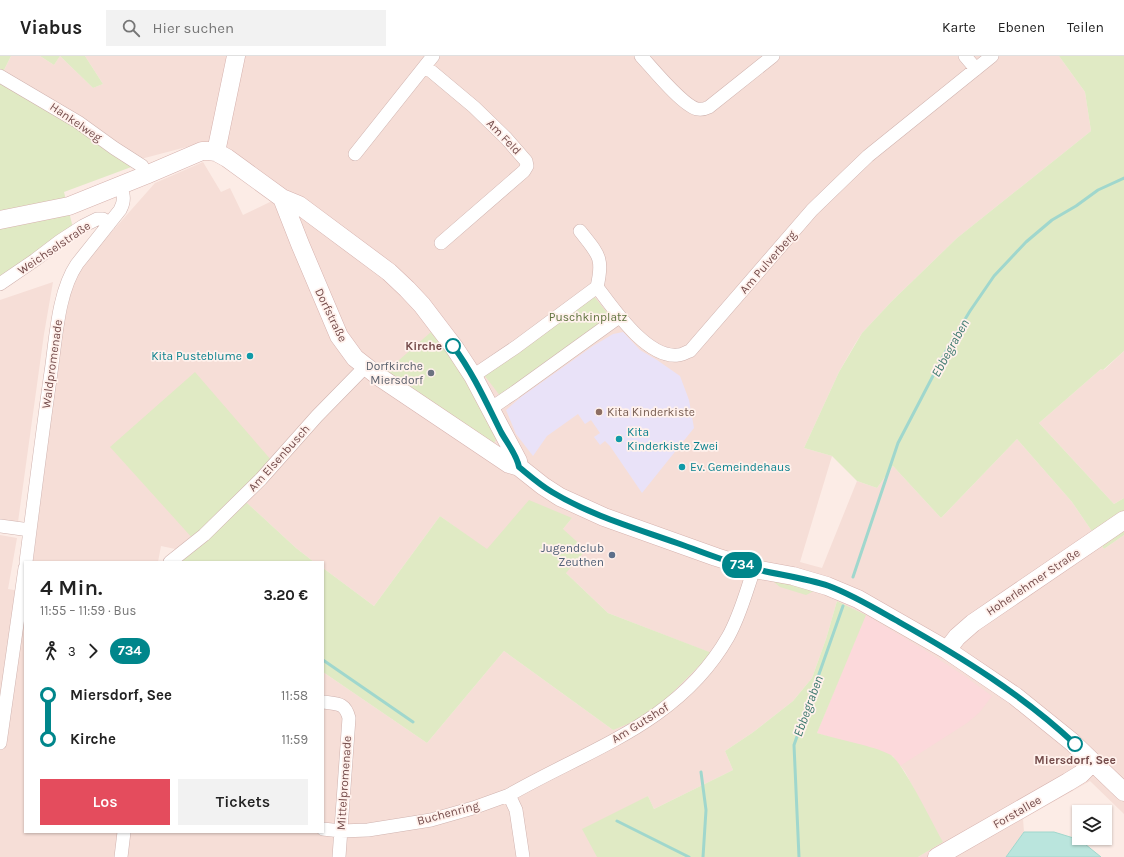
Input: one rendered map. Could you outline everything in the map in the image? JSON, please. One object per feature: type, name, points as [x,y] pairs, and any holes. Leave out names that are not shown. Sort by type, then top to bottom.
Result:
[{"type":"main road","points":[[0,220],[69,206],[202,151],[216,152],[236,56]]},
{"type":"main road","name":"Dorfstraße","points":[[216,152],[227,158],[282,198],[299,205],[384,268],[407,289],[422,305],[454,346],[474,376],[518,461],[519,467]]},
{"type":"main road","name":"Dorfstraße","points":[[282,198],[339,336],[355,358],[365,367],[509,464],[519,467],[550,491],[578,506],[665,539],[754,569],[793,576],[832,588],[858,599],[968,663],[1034,710],[1072,742],[1124,792]]},
{"type":"main road","name":"Hoherlehmer Straße","points":[[947,650],[957,637],[973,623],[1123,523]]},
{"type":"main road","name":"Forstallee","points":[[937,857],[1068,782],[1081,774],[1093,762]]},
{"type":"street","points":[[641,56],[684,102],[697,109],[704,109],[709,107],[773,56]]},
{"type":"street","points":[[965,56],[976,69]]},
{"type":"street","name":"Am Pulverberg","points":[[597,287],[619,317],[644,342],[666,355],[678,355],[690,351],[812,210],[842,180],[868,156],[992,56]]},
{"type":"street","name":"Am Feld","points":[[355,154],[429,61],[506,138],[526,161],[527,166],[524,171],[441,243]]},
{"type":"street","name":"Hankelweg","points":[[0,76],[78,122],[142,166],[146,175]]},
{"type":"street","name":"Waldpromenade","points":[[26,561],[56,334],[64,288],[77,264],[124,204],[123,193],[120,186]]},
{"type":"street","name":"Weichselstraße","points":[[0,284],[83,226],[97,219],[103,219],[109,224]]},
{"type":"street","points":[[474,376],[597,287],[600,272],[600,259],[580,231]]},
{"type":"street","points":[[490,409],[619,317]]},
{"type":"street","name":"Am Elsenbusch","points":[[171,561],[204,535],[261,479],[312,422],[365,367]]},
{"type":"street","points":[[0,526],[30,530]]},
{"type":"street","name":"Am Gutshof","points":[[509,795],[641,725],[672,704],[694,683],[711,663],[728,638],[736,622],[754,569]]},
{"type":"street","points":[[0,743],[24,575]]},
{"type":"street","name":"Mittelpromenade","points":[[324,702],[340,704],[346,709],[349,718],[339,857]]},
{"type":"street","points":[[509,795],[516,810],[523,857]]},
{"type":"street","name":"Buchenring","points":[[324,829],[341,831],[368,830],[431,820],[473,808],[509,795]]},
{"type":"street","points":[[121,857],[124,833]]},
{"type":"shaded area","points":[[11,56],[40,56],[54,65],[60,56],[93,88],[103,84],[85,56],[1059,56],[1085,92],[1091,131],[957,238],[892,301],[862,333],[839,372],[804,448],[832,456],[800,562],[822,568],[857,481],[877,488],[893,466],[941,518],[1017,439],[1072,502],[1104,549],[1124,535],[1124,814],[1090,781],[1023,819],[1024,832],[1006,857],[918,857],[942,842],[905,772],[893,756],[817,733],[865,615],[837,601],[826,639],[812,678],[793,701],[752,733],[725,751],[733,770],[654,809],[648,796],[597,855],[597,857],[0,857],[0,535],[17,538],[8,589],[24,592],[24,833],[324,833],[324,673],[427,743],[504,651],[613,730],[711,653],[608,613],[566,573],[563,529],[572,518],[487,550],[440,516],[374,606],[324,569],[324,561],[313,561],[296,548],[246,502],[362,374],[282,190],[213,140],[137,160],[2,74]]},
{"type":"shaded area","points":[[203,162],[221,192],[230,188],[243,215],[272,201],[281,215],[357,371],[194,540],[180,550],[161,546],[158,561],[33,561],[61,337],[73,283],[85,262],[155,183]]},
{"type":"shaded area","points":[[53,282],[44,334],[18,522],[0,519],[0,300]]},
{"type":"shaded area","name":"Kita Kinderkiste","points":[[623,332],[640,350],[680,376],[689,400],[694,428],[642,493],[610,446],[605,441],[600,445],[594,437],[600,433],[591,420],[585,424],[578,414],[547,436],[533,456],[516,434],[506,410],[521,397],[593,346],[613,334]]},
{"type":"shaded area","points":[[1124,351],[1124,498],[1114,504],[1039,423],[1101,369],[1104,370]]},
{"type":"shaded area","points":[[866,615],[926,651],[992,696],[979,713],[967,723],[900,766],[893,756],[817,733]]},
{"type":"green space","points":[[0,56],[11,56],[2,74],[134,166],[64,192],[73,228],[0,279]]},
{"type":"green space","points":[[40,56],[60,56],[54,65]]},
{"type":"green space","points":[[60,56],[85,56],[103,84],[93,88]]},
{"type":"green space","points":[[1059,56],[1124,56],[1124,351],[1039,423],[1114,504],[1124,498],[1124,535],[1104,549],[1072,502],[1017,439],[941,518],[893,466],[877,488],[857,481],[832,456],[804,448],[839,372],[862,333],[892,301],[957,238],[1091,131],[1085,92]]},
{"type":"green space","name":"Puschkinplatz","points":[[593,295],[609,315],[608,320],[501,397],[484,375]]},
{"type":"green space","points":[[431,332],[465,371],[498,436],[494,443],[382,375]]},
{"type":"green space","points":[[195,372],[272,461],[246,502],[296,548],[313,561],[178,561],[194,540],[110,447]]},
{"type":"green space","points":[[529,500],[572,518],[563,529],[586,550],[566,573],[608,613],[712,653],[667,698],[640,719],[613,730],[504,651],[427,743],[324,673],[324,569],[374,606],[440,516],[487,549]]},
{"type":"green space","points":[[769,578],[818,589],[806,595],[780,587]]},
{"type":"green space","points":[[837,601],[866,615],[817,733],[865,745],[891,755],[903,770],[943,842],[918,857],[597,857],[582,829],[648,796],[654,809],[733,770],[725,751],[752,733],[793,701],[812,678],[826,639]]},
{"type":"water","points":[[1024,832],[1054,832],[1072,838],[1072,845],[1086,845],[1101,857],[1006,857]]},
{"type":"waterway","name":"Ebbegraben","points":[[853,577],[898,443],[947,349],[970,311],[994,276],[1026,242],[1052,220],[1076,206],[1098,190],[1124,178]]},
{"type":"waterway","name":"Ebbegraben","points":[[799,857],[794,745],[843,606]]},
{"type":"waterway","points":[[324,661],[413,722]]},
{"type":"waterway","points":[[701,772],[706,810],[703,857]]},
{"type":"waterway","points":[[617,821],[689,857]]},
{"type":"bus line","name":"734","points":[[453,346],[477,382],[509,447],[518,461],[519,467],[550,491],[578,506],[604,517],[716,557],[754,569],[793,576],[827,586],[858,599],[968,663],[1034,710],[1075,744]]},
{"type":"place","name":"Kirche","points":[[453,346]]},
{"type":"place","name":"Kita Pusteblume","points":[[250,356]]},
{"type":"place","name":"Dorfkirche Miersdorf","points":[[431,373]]},
{"type":"place","name":"Kita Kinderkiste","points":[[599,412]]},
{"type":"place","name":"Kita Kinderkiste Zwei","points":[[619,439]]},
{"type":"place","name":"Ev. Gemeindehaus","points":[[682,467]]},
{"type":"place","name":"Jugendclub Zeuthen","points":[[612,555]]},
{"type":"place","name":"Miersdorf, See","points":[[1075,744]]}]
